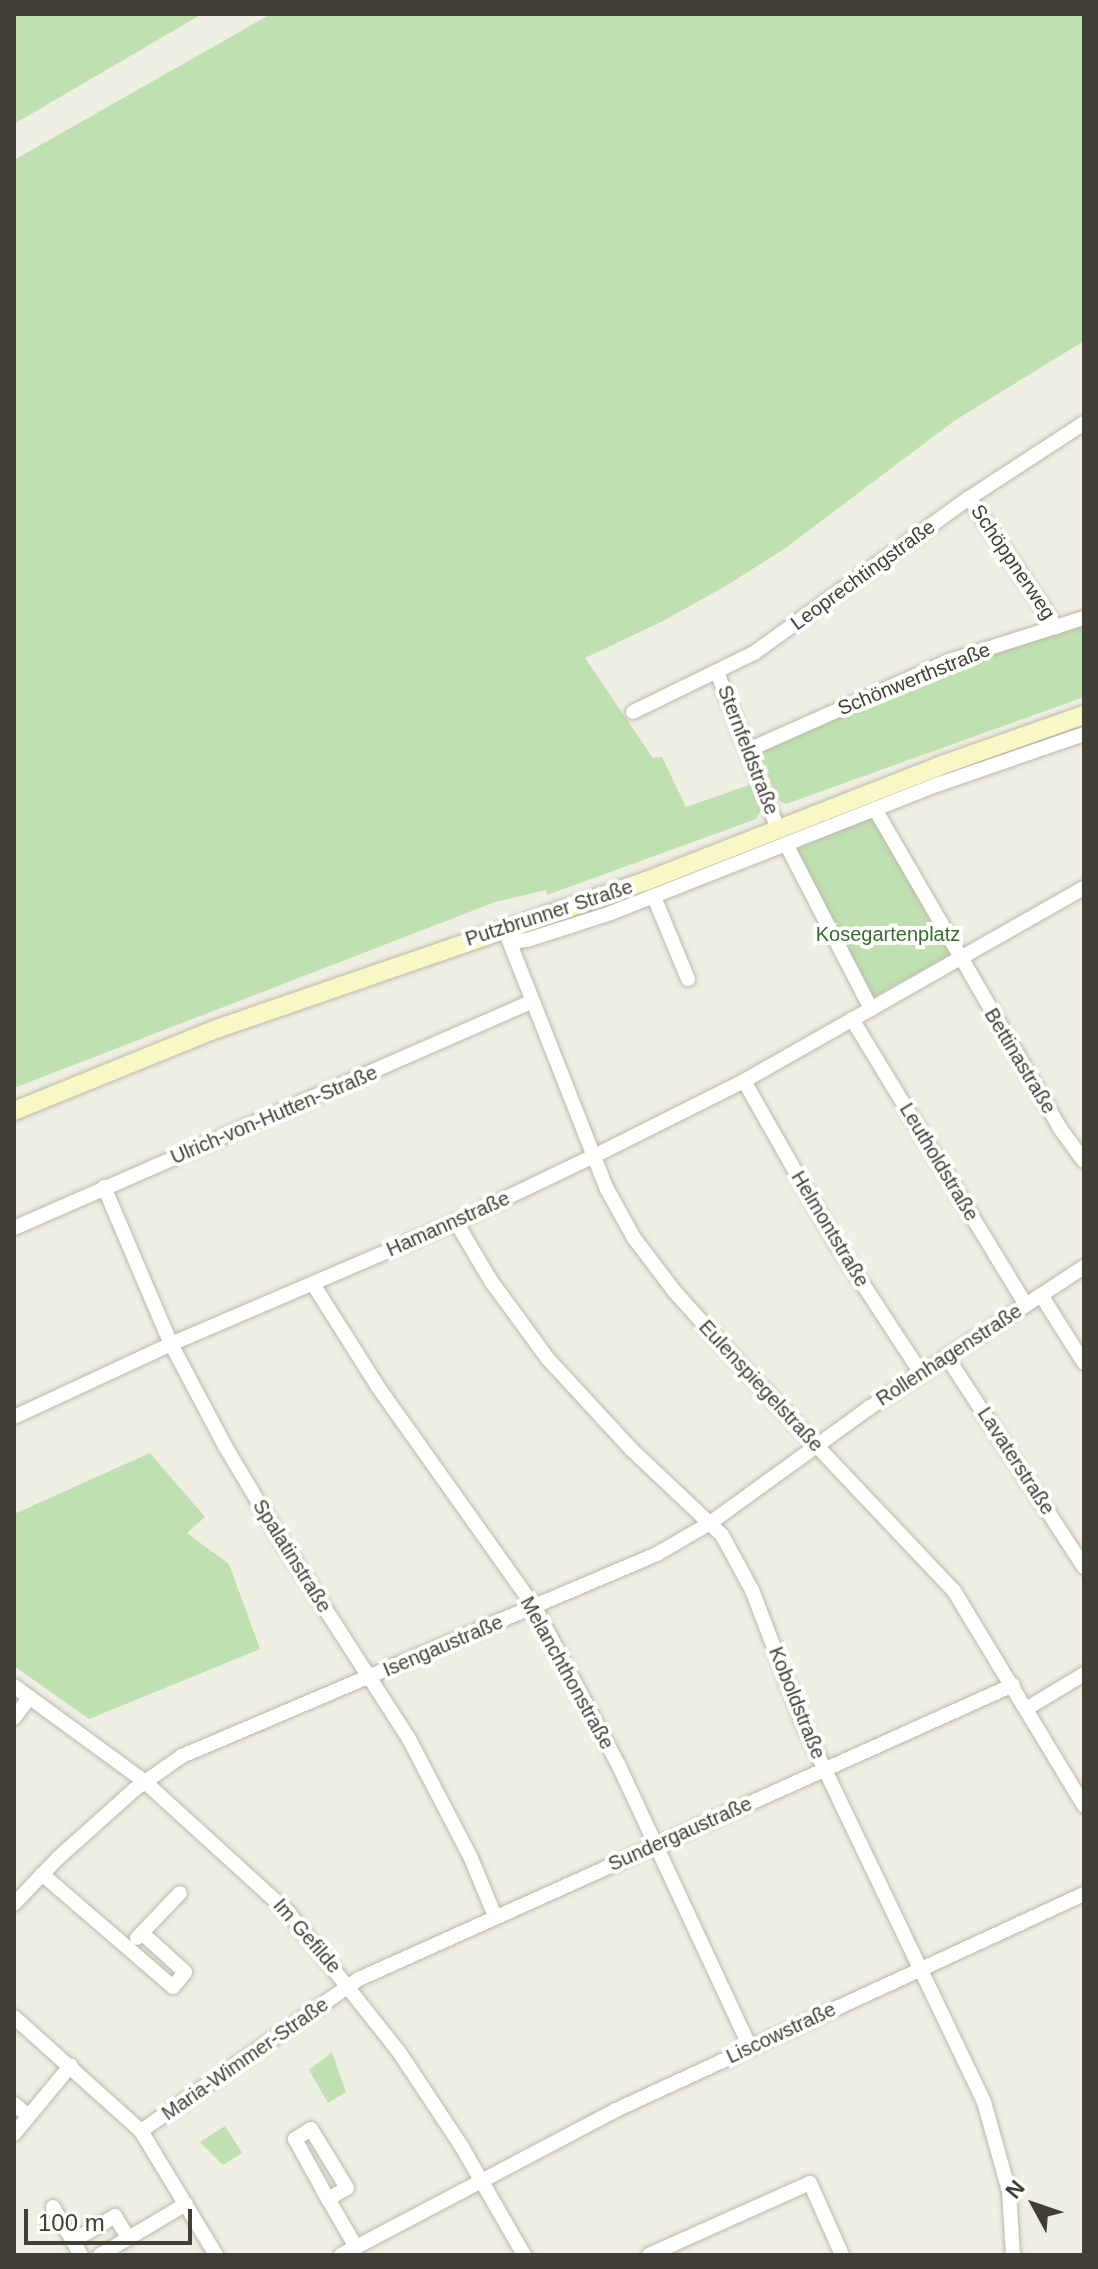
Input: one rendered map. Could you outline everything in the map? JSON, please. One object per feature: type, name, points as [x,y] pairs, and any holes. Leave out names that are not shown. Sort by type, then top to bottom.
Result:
[{"type":"main road","name":"Putzbrunner Straße","points":[[14,1111],[216,1029],[507,935],[646,881],[782,837],[939,766],[1084,715]]},
{"type":"street","name":"Leoprechtingstraße","points":[[633,712],[754,653],[969,498],[1084,423]]},
{"type":"street","name":"Schöppnerweg","points":[[969,498],[1056,627]]},
{"type":"street","name":"Schönwerthstraße","points":[[748,750],[949,661],[1084,618]]},
{"type":"street","name":"Sternfeldstraße","points":[[717,672],[782,837]]},
{"type":"street","name":"Putzbrunner Straße","points":[[507,935],[576,925],[654,897],[782,837],[875,809],[1084,734]]},
{"type":"street","points":[[875,809],[960,960]]},
{"type":"street","points":[[782,837],[871,1009],[1084,888]]},
{"type":"street","points":[[654,897],[688,979]]},
{"type":"street","name":"Eulenspiegelstraße","points":[[507,935],[594,1156],[634,1238],[675,1292],[954,1591],[1084,1806]]},
{"type":"street","name":"Bettinastraße","points":[[960,960],[1059,1127],[1084,1161]]},
{"type":"street","name":"Ulrich-von-Hutten-Straße","points":[[14,1228],[533,1001]]},
{"type":"street","name":"Hamannstraße","points":[[14,1417],[171,1344],[456,1222],[744,1081],[871,1009]]},
{"type":"street","name":"Leutholdstraße","points":[[852,1019],[1026,1305]]},
{"type":"street","name":"Helmontstraße","points":[[744,1081],[836,1243],[921,1373]]},
{"type":"street","name":"Spalatinstraße","points":[[104,1187],[171,1344],[268,1520],[426,1768],[495,1916]]},
{"type":"street","name":"Koboldstraße","points":[[456,1222],[491,1281],[548,1359],[632,1450],[722,1535],[752,1590],[825,1770],[988,2115],[1009,2191],[1013,2251]]},
{"type":"street","name":"Rollenhagenstraße","points":[[815,1445],[1084,1267]]},
{"type":"street","name":"Melanchthonstraße","points":[[313,1284],[403,1425],[535,1608],[656,1844],[750,2047]]},
{"type":"street","points":[[1041,1295],[1084,1363]]},
{"type":"street","name":"Lavaterstraße","points":[[947,1357],[1084,1567]]},
{"type":"street","name":"Isengaustraße","points":[[14,1904],[42,1874],[145,1782],[182,1756],[657,1554],[710,1523],[815,1445]]},
{"type":"street","points":[[1026,1709],[1084,1674]]},
{"type":"street","name":"Sundergaustraße","points":[[349,1986],[495,1916],[1013,1685]]},
{"type":"street","name":"Im Gefilde","points":[[14,1686],[145,1782],[275,1898],[349,1986],[406,2062],[481,2179],[524,2255]]},
{"type":"street","points":[[14,1718],[30,1697]]},
{"type":"street","points":[[42,1874],[173,1987],[185,1972],[142,1933]]},
{"type":"street","points":[[129,1947],[180,1893]]},
{"type":"street","name":"Liscowstraße","points":[[341,2255],[481,2179],[750,2047],[1084,1894]]},
{"type":"street","name":"Maria-Wimmer-Straße","points":[[141,2131],[349,1986]]},
{"type":"street","points":[[14,2017],[141,2131],[216,2255]]},
{"type":"street","points":[[14,2134],[71,2065]]},
{"type":"street","points":[[14,2104],[29,2116]]},
{"type":"street","points":[[328,2199],[347,2188],[311,2129],[295,2139],[328,2199],[356,2247]]},
{"type":"street","points":[[649,2255],[810,2183],[842,2255]]},
{"type":"street","points":[[100,2255],[186,2204]]},
{"type":"street","points":[[53,2207],[81,2255]]},
{"type":"street","points":[[73,2241],[115,2216],[128,2238]]},
{"type":"street","points":[[996,2255],[1013,2251]]},
{"type":"green space","points":[[14,14],[202,14],[14,124]]},
{"type":"green space","points":[[271,14],[1084,14],[1084,341],[954,421],[784,549],[729,584],[663,621],[585,658],[653,758],[662,757],[686,807],[752,784],[762,808],[756,819],[547,895],[546,890],[495,902],[14,1088],[14,160]]},
{"type":"green space","points":[[1084,624],[1084,697],[786,804],[778,800],[759,752],[949,667]]},
{"type":"green space","name":"Kosegartenplatz","points":[[872,817],[950,955],[872,998],[796,849]]},
{"type":"green space","points":[[150,1453],[205,1517],[187,1533],[229,1564],[260,1649],[89,1719],[14,1666],[14,1514]]},
{"type":"green space","points":[[332,2052],[346,2092],[328,2103],[309,2070]]},
{"type":"green space","points":[[225,2126],[242,2153],[223,2165],[200,2142]]}]
